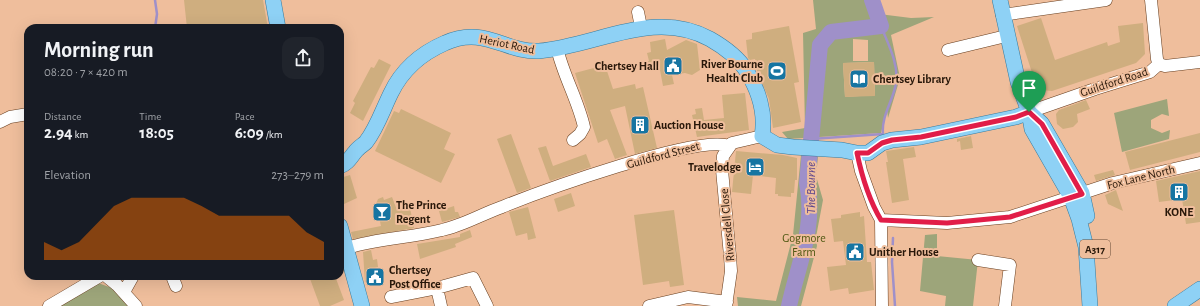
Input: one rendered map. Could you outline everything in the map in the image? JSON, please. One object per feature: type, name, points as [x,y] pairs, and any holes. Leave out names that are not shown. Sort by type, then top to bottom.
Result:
[{"type":"main road","points":[[273,0],[277,24]]},
{"type":"main road","name":"A317","points":[[1000,0],[1006,36],[1018,82],[1029,112],[1042,124],[1077,195],[1094,246],[1098,281],[1098,306]]},
{"type":"main road","name":"Heriot Road","points":[[344,165],[366,141],[379,120],[394,87],[403,74],[417,59],[445,43],[457,38],[468,36],[488,39],[527,50],[538,51],[557,48],[641,27],[656,25],[683,28],[700,34],[728,51],[740,62],[758,93],[764,126],[762,136]]},
{"type":"main road","points":[[762,136],[777,145],[868,153],[882,143],[892,140],[927,136],[1016,117],[1029,112]]},
{"type":"main road","name":"Heriot Road","points":[[344,155],[355,152]]},
{"type":"main road","name":"A317","points":[[1077,195],[1086,247],[1090,306]]},
{"type":"main road","points":[[344,239],[362,306]]},
{"type":"main road","points":[[1175,306],[1200,289]]},
{"type":"street","points":[[1002,15],[1106,0]]},
{"type":"street","points":[[1151,0],[1157,60],[1159,64]]},
{"type":"street","points":[[638,12],[641,27]]},
{"type":"street","points":[[948,50],[1006,36]]},
{"type":"street","points":[[557,48],[560,62],[581,113],[584,127],[580,134],[573,140]]},
{"type":"street","name":"Guildford Road","points":[[1029,112],[1150,72],[1159,64],[1166,66],[1200,62]]},
{"type":"street","points":[[0,122],[10,117],[24,115]]},
{"type":"street","name":"Guildford Street","points":[[347,248],[397,237],[443,230],[527,197],[675,150],[704,144],[729,146],[738,141],[762,136]]},
{"type":"street","name":"Riversdell Close","points":[[727,304],[730,256],[722,170],[723,156],[729,146]]},
{"type":"street","points":[[857,153],[861,171],[874,207],[881,220],[882,306]]},
{"type":"street","name":"Fox Lane North","points":[[881,220],[947,223],[1010,217],[1148,174],[1200,163]]},
{"type":"street","points":[[978,260],[1010,265],[1005,306]]},
{"type":"street","points":[[391,297],[437,288],[473,278],[487,306]]},
{"type":"street","points":[[49,306],[99,280]]},
{"type":"street","points":[[109,280],[124,292],[136,306]]},
{"type":"street","points":[[124,292],[131,280]]},
{"type":"street","points":[[437,288],[441,306]]},
{"type":"street","points":[[649,306],[688,297],[727,304]]},
{"type":"green space","points":[[813,0],[880,0],[879,14],[911,18],[934,17],[891,35],[900,78],[888,118],[887,109],[881,133],[788,139],[782,132],[805,128],[803,33],[816,29]],"holes":[[[853,39],[868,40],[868,61],[853,61]],[[874,62],[875,95],[845,97],[843,63]]]},
{"type":"green space","points":[[1167,99],[1169,116],[1162,114],[1151,120],[1151,128],[1162,133],[1170,130],[1169,139],[1122,152],[1114,113]]},
{"type":"green space","name":"Gogmore Farm","points":[[801,155],[818,157],[816,176],[823,200],[816,237],[817,246],[801,306],[738,306],[737,297],[776,301],[793,235]]},
{"type":"green space","points":[[937,234],[937,256],[978,260],[973,306],[945,306],[946,296],[920,291],[925,235]]},
{"type":"green space","points":[[98,283],[112,288],[128,306],[57,306]]},
{"type":"building","points":[[184,0],[263,0],[267,24],[187,24]]},
{"type":"building","points":[[1041,18],[1055,60],[1107,42],[1108,46],[1120,42],[1118,26],[1143,23],[1145,54],[1136,63],[1052,91],[1042,90],[1035,82],[1017,26]]},
{"type":"building","name":"River Bourne Health Club","points":[[789,26],[799,82],[794,83],[801,122],[773,128],[769,99],[757,71],[755,59],[750,60],[748,58],[746,40],[752,39],[752,33]]},
{"type":"building","name":"Chertsey Hall","points":[[665,39],[667,50],[686,40],[697,44],[700,70],[692,75],[685,73],[672,75],[674,84],[663,86],[660,70],[649,70],[645,62],[649,61],[647,53],[651,52],[650,42]]},
{"type":"building","points":[[379,59],[391,65],[363,121],[350,113],[355,103],[353,101],[371,67],[374,68]]},
{"type":"building","name":"Chertsey Library","points":[[874,62],[875,96],[845,97],[843,63]]},
{"type":"building","points":[[605,65],[613,89],[635,84],[636,89],[643,87],[657,148],[635,154],[625,106],[610,110],[627,155],[615,159],[607,139],[598,143],[575,73]]},
{"type":"building","points":[[745,93],[749,130],[697,137],[692,115],[696,114],[695,109],[702,108],[704,120],[724,118],[722,95]]},
{"type":"building","points":[[1086,100],[1090,109],[1077,114],[1078,122],[1073,127],[1063,129],[1057,124],[1056,114],[1059,110]]},
{"type":"building","points":[[401,109],[451,133],[444,149],[455,154],[441,183],[375,151],[394,111],[399,113]]},
{"type":"building","points":[[1200,133],[1200,152],[1130,170],[1125,152]]},
{"type":"building","points":[[511,134],[531,188],[517,193],[497,139]]},
{"type":"building","points":[[971,136],[973,148],[961,150],[960,141],[957,142],[957,139]]},
{"type":"building","points":[[546,146],[553,166],[586,154],[591,167],[550,181],[538,148]]},
{"type":"building","points":[[914,147],[916,157],[903,159],[909,200],[892,203],[886,162],[888,162],[886,151]]},
{"type":"building","name":"Travelodge","points":[[736,151],[783,155],[797,158],[797,180],[795,180],[794,193],[791,193],[791,197],[778,196],[778,194],[775,194],[776,178],[753,175],[751,194],[732,192]]},
{"type":"building","points":[[1113,170],[1115,175],[1096,181],[1094,175]]},
{"type":"building","name":"KONE","points":[[1200,171],[1200,222],[1186,224],[1182,199],[1159,202],[1156,181]]},
{"type":"building","points":[[350,175],[357,198],[344,204],[344,177]]},
{"type":"building","points":[[1116,190],[1123,211],[1108,204],[1105,195]]},
{"type":"building","points":[[571,193],[575,206],[558,212],[554,199]]},
{"type":"building","points":[[383,197],[384,200],[392,197],[397,210],[410,208],[414,228],[353,239],[351,232],[381,226],[376,204],[378,199]]},
{"type":"building","points":[[454,206],[455,212],[458,212],[460,217],[442,222],[439,211]]},
{"type":"building","points":[[528,207],[536,238],[528,240],[527,233],[516,236],[509,212]]},
{"type":"building","points":[[674,210],[684,285],[670,287],[669,281],[643,285],[634,215]]},
{"type":"building","name":"Unither House","points":[[860,212],[860,217],[864,216],[867,262],[871,262],[874,290],[849,294],[848,288],[830,291],[827,267],[846,265],[843,241],[834,242],[831,219],[841,218],[841,215]]},
{"type":"building","points":[[470,230],[472,237],[455,244],[456,247],[420,259],[417,244],[460,237],[460,234]]},
{"type":"building","points":[[371,250],[373,260],[377,259],[378,267],[375,268],[376,281],[365,282],[363,252]]},
{"type":"building","points":[[310,280],[336,280],[344,300],[330,306],[320,306]]},
{"type":"waterway","points":[[155,0],[157,14],[156,24]]},
{"type":"waterway","name":"The Bourne","points":[[789,306],[808,230],[809,199],[807,183],[820,45],[831,32],[881,26],[872,0]]},
{"type":"waterway","name":"The Bourne","points":[[811,139],[883,134],[884,121],[895,89],[897,76],[892,54],[881,26]]},
{"type":"waterway","name":"The Bourne","points":[[893,238],[892,262],[895,306]]},
{"type":"place","name":"Chertsey Hall","points":[[673,66]]},
{"type":"place","name":"River Bourne Health Club","points":[[777,71]]},
{"type":"place","name":"Chertsey Library","points":[[859,79]]},
{"type":"place","name":"Auction House","points":[[640,125]]},
{"type":"place","name":"Travelodge","points":[[755,167]]},
{"type":"place","name":"KONE","points":[[1179,192]]},
{"type":"place","name":"The Prince Regent","points":[[382,212]]},
{"type":"place","name":"Unither House","points":[[855,252]]},
{"type":"place","name":"Chertsey Post Office","points":[[375,277]]},
{"type":"route","points":[[1029,112],[1042,124],[1082,194],[1010,217],[947,223],[881,220],[874,207],[861,171],[857,153],[868,153],[882,143],[892,140],[909,139],[953,131],[1016,117],[1029,112]]}]
